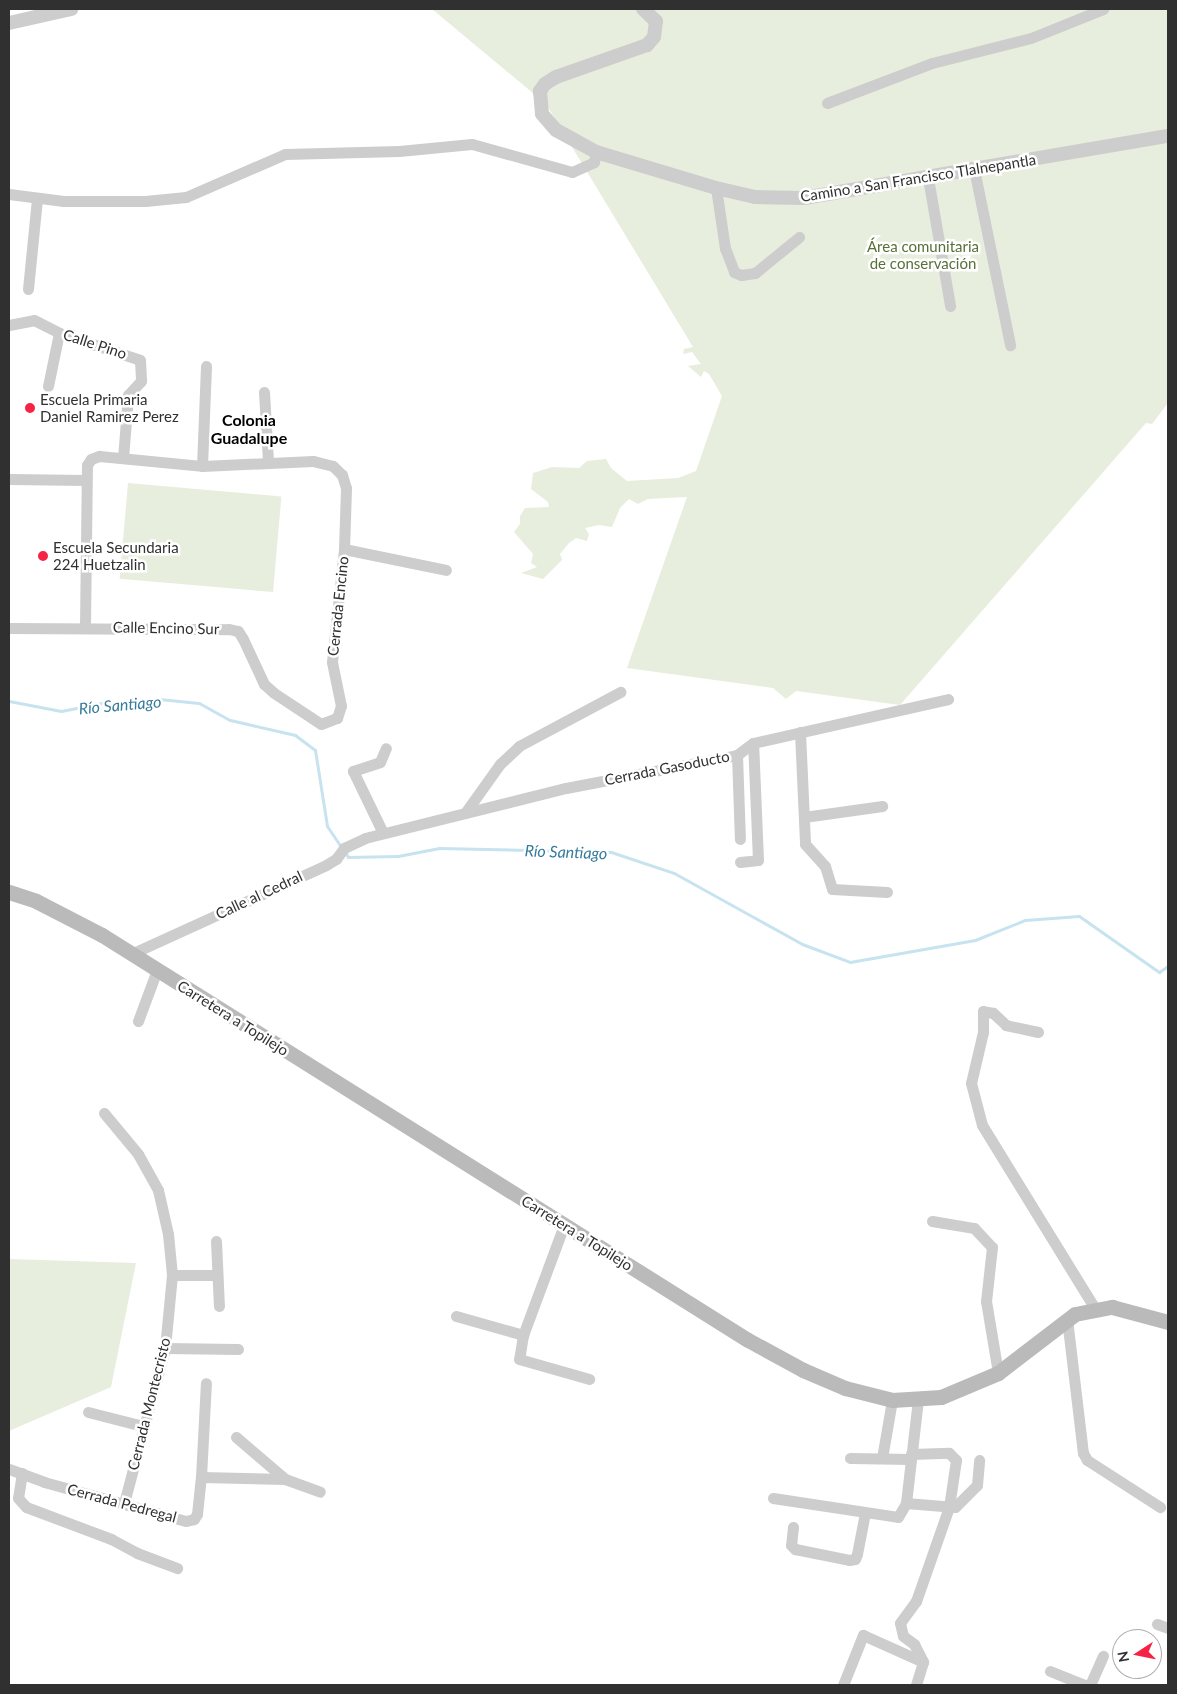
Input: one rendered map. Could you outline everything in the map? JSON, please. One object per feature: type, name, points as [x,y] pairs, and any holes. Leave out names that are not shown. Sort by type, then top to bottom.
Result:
[{"type":"main road","name":"Carretera a Topilejo","points":[[9,892],[36,900],[132,954],[748,1340],[803,1370],[845,1388],[892,1400],[918,1400],[959,1392],[998,1373],[1067,1318],[1095,1308],[1129,1308],[1168,1322]]},
{"type":"street","points":[[9,23],[71,9]]},
{"type":"street","name":"Camino a San Francisco Tlalnepantla","points":[[643,9],[656,21],[654,37],[647,45],[556,76],[540,91],[540,104],[547,123],[596,152],[716,188],[754,197],[804,198],[1168,136]]},
{"type":"street","points":[[827,103],[932,63],[1031,38],[1103,9]]},
{"type":"street","points":[[9,194],[36,199],[145,201],[186,197],[284,154],[399,151],[472,144],[572,172],[594,162],[596,152]]},
{"type":"street","points":[[974,169],[1010,345]]},
{"type":"street","points":[[928,178],[950,306]]},
{"type":"street","points":[[716,188],[725,248],[734,272],[741,275],[755,273],[799,237]]},
{"type":"street","points":[[28,289],[36,199]]},
{"type":"street","name":"Calle Pino","points":[[9,325],[34,320],[59,333],[140,360],[141,381],[128,395],[123,458]]},
{"type":"street","points":[[48,386],[59,333]]},
{"type":"street","points":[[202,466],[206,366]]},
{"type":"street","points":[[9,628],[85,626],[86,480],[92,459],[123,458],[202,466],[268,461],[264,392]]},
{"type":"street","name":"Cerrada Encino","points":[[268,461],[313,461],[333,466],[342,475],[346,488],[344,549],[332,662],[341,706],[337,718],[321,724]]},
{"type":"street","points":[[9,479],[86,480]]},
{"type":"street","points":[[344,549],[446,570]]},
{"type":"street","name":"Calle Encino Sur","points":[[85,626],[238,631],[264,684],[321,724]]},
{"type":"street","points":[[464,813],[500,764],[519,746],[620,692]]},
{"type":"street","name":"Cerrada Gasoducto","points":[[383,832],[566,788],[737,755],[753,743],[948,699]]},
{"type":"street","points":[[800,732],[805,844],[824,866],[832,888],[887,892]]},
{"type":"street","points":[[740,862],[758,860],[753,743]]},
{"type":"street","points":[[383,832],[353,771],[380,762],[386,748]]},
{"type":"street","points":[[737,755],[740,839]]},
{"type":"street","points":[[804,818],[882,806]]},
{"type":"street","name":"Calle al Cedral","points":[[132,954],[336,860],[344,848],[383,832]]},
{"type":"street","points":[[138,1021],[157,970]]},
{"type":"street","points":[[1038,1032],[1006,1025],[993,1013],[983,1011],[983,1032],[971,1083],[982,1125],[1095,1308]]},
{"type":"street","name":"Cerrada Montecristo","points":[[104,1113],[138,1154],[158,1190],[168,1234],[172,1275],[165,1348],[124,1503]]},
{"type":"street","points":[[932,1221],[974,1228],[992,1248],[986,1301],[998,1373]]},
{"type":"street","points":[[564,1225],[518,1352],[523,1362],[589,1379]]},
{"type":"street","points":[[216,1241],[216,1275],[220,1306]]},
{"type":"street","points":[[172,1275],[216,1275]]},
{"type":"street","points":[[456,1316],[523,1335]]},
{"type":"street","points":[[1067,1318],[1083,1453],[1087,1460],[1160,1507]]},
{"type":"street","points":[[165,1348],[238,1349]]},
{"type":"street","name":"Cerrada Pedregal","points":[[9,1469],[44,1482],[186,1521],[194,1520],[197,1514],[201,1476],[206,1383]]},
{"type":"street","points":[[882,1458],[892,1400]]},
{"type":"street","points":[[773,1498],[898,1517],[906,1503],[918,1400]]},
{"type":"street","points":[[88,1412],[143,1426]]},
{"type":"street","points":[[236,1437],[285,1479]]},
{"type":"street","points":[[850,1458],[953,1454],[956,1460],[949,1507],[916,1601],[900,1623],[903,1636],[914,1644],[923,1662],[916,1685]]},
{"type":"street","points":[[906,1503],[949,1507],[959,1504],[977,1485],[979,1460]]},
{"type":"street","points":[[22,1473],[18,1498],[26,1507],[111,1539],[137,1553],[177,1568]]},
{"type":"street","points":[[201,1476],[285,1479],[320,1492]]},
{"type":"street","points":[[793,1527],[791,1545],[795,1549],[849,1560],[857,1554],[865,1513]]},
{"type":"street","points":[[1157,1624],[1168,1628]]},
{"type":"street","points":[[843,1685],[863,1636],[923,1662]]},
{"type":"street","points":[[1090,1685],[1103,1656]]},
{"type":"street","points":[[1050,1671],[1084,1685]]},
{"type":"green space","name":"Área comunitaria de conservación","points":[[432,9],[1168,9],[1168,403],[1152,424],[1146,423],[900,705],[796,691],[786,699],[773,688],[627,668],[687,497],[648,499],[638,504],[629,499],[620,508],[612,527],[599,525],[585,528],[589,534],[587,541],[576,538],[569,543],[560,554],[562,560],[543,579],[521,573],[537,567],[531,563],[533,554],[514,532],[520,524],[520,516],[525,508],[549,507],[548,502],[531,489],[533,473],[552,467],[579,468],[587,461],[606,459],[611,468],[627,481],[678,478],[696,471],[722,396],[709,374],[704,371],[701,377],[688,366],[701,364],[692,352],[683,354],[684,349],[693,347],[546,104]]},
{"type":"green space","points":[[128,483],[281,496],[273,592],[120,579]]},
{"type":"green space","points":[[9,1259],[136,1263],[111,1387],[9,1431]]},
{"type":"waterway","name":"Río Santiago","points":[[9,701],[61,711],[102,703],[159,699],[199,703],[230,720],[295,735],[315,750],[327,826],[341,847]]},
{"type":"waterway","name":"Río Santiago","points":[[345,852],[348,857],[398,856],[439,848],[611,852],[674,873],[802,944],[850,962],[975,940],[1025,920],[1079,916],[1159,972],[1168,966]]},
{"type":"place","name":"Escuela Primaria Daniel Ramirez Perez","points":[[30,408]]},
{"type":"place","name":"Escuela Secundaria 224 Huetzalin","points":[[43,556]]},
{"type":"district","name":"Colonia Guadalupe","points":[[249,429]]}]
